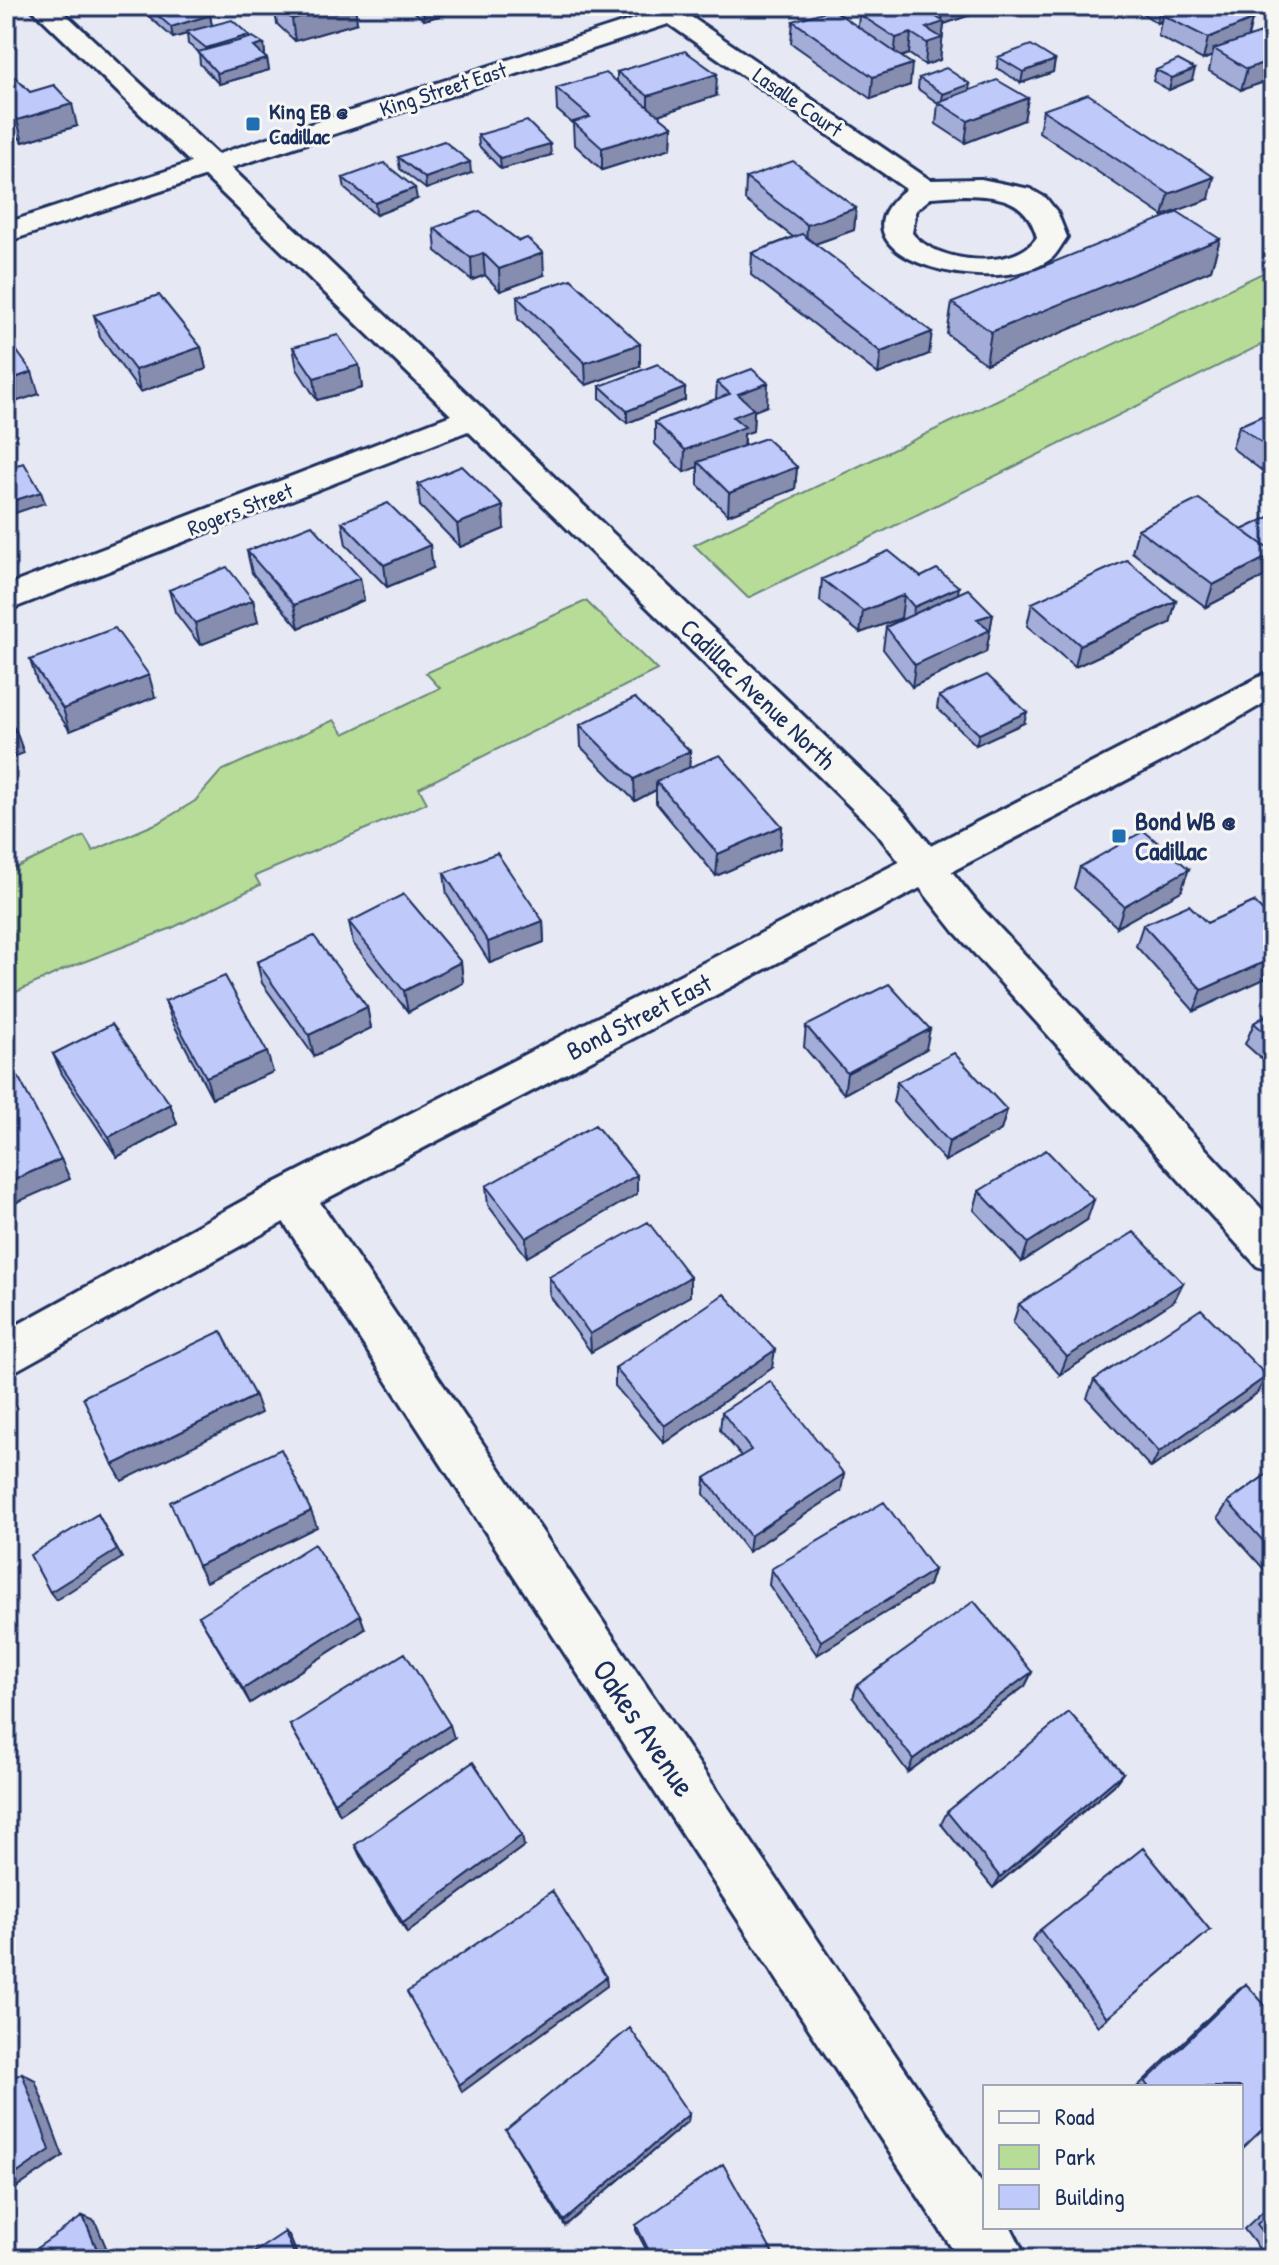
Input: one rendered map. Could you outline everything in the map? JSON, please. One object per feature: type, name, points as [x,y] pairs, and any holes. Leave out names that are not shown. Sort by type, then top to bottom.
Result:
[{"type":"street","name":"Cadillac Avenue North","points":[[42,6],[212,165],[889,821],[989,944],[1273,1252]]},
{"type":"street","name":"King Street East","points":[[6,233],[655,14],[699,6]]},
{"type":"street","name":"Lasalle Court","points":[[655,14],[924,189]]},
{"type":"street","points":[[971,185],[1018,196],[1044,212],[1051,222],[1052,237],[1041,252],[1006,267],[979,269],[942,264],[919,254],[902,240],[896,225],[898,213],[924,189],[971,185]]},
{"type":"street","name":"Rogers Street","points":[[6,599],[473,418]]},
{"type":"street","name":"Bond Street East","points":[[6,1355],[291,1196],[926,870],[1167,743],[1273,682]]},
{"type":"street","name":"Oakes Avenue","points":[[291,1196],[996,2259]]},
{"type":"green space","points":[[1273,268],[1273,339],[748,598],[694,545]]},
{"type":"green space","points":[[586,601],[657,670],[419,788],[427,803],[255,876],[260,885],[172,928],[65,969],[6,997],[6,872],[84,836],[93,851],[160,822],[195,801],[221,771],[334,720],[344,734],[440,688],[426,673]]},
{"type":"building","points":[[147,6],[199,6],[210,15],[171,27]]},
{"type":"building","points":[[277,6],[338,6],[292,19]]},
{"type":"building","points":[[882,6],[919,6],[944,22],[926,28],[942,38],[927,43],[911,33],[896,38],[859,14]]},
{"type":"building","points":[[930,6],[966,6],[943,14]]},
{"type":"building","points":[[1151,6],[1176,6],[1159,11]]},
{"type":"building","points":[[1183,6],[1224,6],[1252,20],[1208,38],[1162,15]]},
{"type":"building","points":[[832,9],[912,64],[873,77],[793,21]]},
{"type":"building","points":[[232,20],[249,35],[206,48],[186,32]]},
{"type":"building","points":[[1267,31],[1273,34],[1273,59],[1247,69],[1214,49]]},
{"type":"building","points":[[253,37],[264,44],[254,47],[267,59],[217,73],[198,52]]},
{"type":"building","points":[[1031,45],[1055,60],[1023,72],[998,57]]},
{"type":"building","points":[[685,51],[717,74],[648,96],[617,72]]},
{"type":"building","points":[[1178,60],[1195,69],[1172,78],[1156,70]]},
{"type":"building","points":[[946,68],[970,84],[943,94],[919,78]]},
{"type":"building","points":[[606,73],[672,126],[602,148],[573,122],[590,117],[556,88]]},
{"type":"building","points":[[16,78],[30,92],[54,85],[72,104],[17,120],[6,108],[6,81]]},
{"type":"building","points":[[997,80],[1028,98],[968,121],[938,102]]},
{"type":"building","points":[[1088,94],[1214,177],[1169,194],[1043,110]]},
{"type":"building","points":[[527,121],[550,144],[500,158],[478,135]]},
{"type":"building","points":[[444,141],[470,162],[425,178],[398,157]]},
{"type":"building","points":[[793,161],[856,208],[807,225],[746,178]]},
{"type":"building","points":[[384,163],[415,188],[375,203],[343,178]]},
{"type":"building","points":[[480,211],[519,241],[527,238],[543,253],[499,269],[483,253],[471,258],[434,228]]},
{"type":"building","points":[[1178,212],[1220,239],[991,332],[952,303]]},
{"type":"building","points":[[802,234],[932,332],[881,352],[752,253]]},
{"type":"building","points":[[571,279],[640,344],[585,363],[517,297]]},
{"type":"building","points":[[159,295],[201,347],[135,370],[94,315]]},
{"type":"building","points":[[338,335],[359,365],[314,378],[293,347]]},
{"type":"building","points":[[6,336],[32,372],[6,381]]},
{"type":"building","points":[[658,364],[685,388],[627,411],[600,386]]},
{"type":"building","points":[[752,369],[768,383],[738,394],[754,409],[733,417],[745,427],[685,450],[655,422],[730,394],[717,382]]},
{"type":"building","points":[[1273,411],[1273,451],[1239,426]]},
{"type":"building","points":[[766,438],[797,467],[729,493],[698,462]]},
{"type":"building","points":[[24,463],[41,492],[6,503],[6,468]]},
{"type":"building","points":[[462,466],[503,506],[457,524],[418,484]]},
{"type":"building","points":[[1199,499],[1273,554],[1213,585],[1138,529]]},
{"type":"building","points":[[388,503],[430,545],[384,565],[342,522]]},
{"type":"building","points":[[1273,515],[1273,552],[1242,530]]},
{"type":"building","points":[[312,525],[360,578],[294,605],[247,551]]},
{"type":"building","points":[[889,551],[921,577],[937,569],[959,587],[914,607],[904,595],[863,611],[822,579]]},
{"type":"building","points":[[1127,560],[1176,601],[1080,645],[1032,603]]},
{"type":"building","points":[[227,567],[253,600],[195,623],[169,590]]},
{"type":"building","points":[[968,589],[993,614],[977,619],[990,630],[915,665],[886,627]]},
{"type":"building","points":[[115,628],[149,675],[63,709],[30,660]]},
{"type":"building","points":[[987,675],[1027,712],[979,734],[939,696]]},
{"type":"building","points":[[635,698],[690,751],[634,779],[580,725]]},
{"type":"building","points":[[6,716],[16,731],[6,735]]},
{"type":"building","points":[[720,755],[782,826],[718,854],[656,781]]},
{"type":"building","points":[[1144,831],[1189,869],[1124,906],[1080,867]]},
{"type":"building","points":[[497,853],[543,921],[488,942],[444,873]]},
{"type":"building","points":[[404,894],[461,962],[404,991],[349,922]]},
{"type":"building","points":[[1254,902],[1273,922],[1273,958],[1202,990],[1143,925],[1189,905],[1207,923]]},
{"type":"building","points":[[314,936],[367,1007],[309,1035],[257,962]]},
{"type":"building","points":[[225,976],[267,1052],[206,1077],[165,1001]]},
{"type":"building","points":[[889,984],[930,1029],[847,1073],[806,1026]]},
{"type":"building","points":[[1273,1011],[1273,1040],[1254,1023]]},
{"type":"building","points":[[112,1024],[170,1104],[109,1137],[53,1054]]},
{"type":"building","points":[[954,1053],[1007,1110],[949,1142],[897,1082]]},
{"type":"building","points":[[19,1078],[61,1159],[6,1183],[6,1084]]},
{"type":"building","points":[[595,1125],[637,1175],[526,1238],[486,1186]]},
{"type":"building","points":[[1046,1150],[1094,1200],[1028,1243],[979,1191]]},
{"type":"building","points":[[648,1222],[690,1277],[590,1334],[549,1277]]},
{"type":"building","points":[[1134,1232],[1183,1283],[1067,1357],[1019,1304]]},
{"type":"building","points":[[724,1294],[775,1350],[664,1426],[615,1368]]},
{"type":"building","points":[[1201,1309],[1267,1376],[1159,1452],[1094,1380]]},
{"type":"building","points":[[221,1331],[255,1396],[113,1465],[83,1397]]},
{"type":"building","points":[[770,1381],[844,1474],[750,1536],[705,1478],[751,1450],[722,1412]]},
{"type":"building","points":[[281,1449],[311,1511],[198,1566],[170,1502]]},
{"type":"building","points":[[1273,1470],[1273,1552],[1228,1502]]},
{"type":"building","points":[[884,1502],[934,1570],[821,1641],[771,1569]]},
{"type":"building","points":[[98,1514],[117,1550],[50,1592],[30,1555]]},
{"type":"building","points":[[314,1544],[360,1615],[243,1689],[199,1616]]},
{"type":"building","points":[[974,1601],[1032,1672],[913,1759],[857,1685]]},
{"type":"building","points":[[405,1653],[450,1725],[334,1802],[290,1725]]},
{"type":"building","points":[[1069,1712],[1123,1773],[1000,1877],[947,1812]]},
{"type":"building","points":[[473,1762],[522,1835],[403,1923],[355,1845]]},
{"type":"building","points":[[1143,1848],[1210,1930],[1107,2018],[1040,1930]]},
{"type":"building","points":[[552,1891],[606,1977],[459,2085],[407,1992]]},
{"type":"building","points":[[1246,1984],[1273,2014],[1273,2119],[1243,2148],[1243,2085],[1147,2085],[1145,2082]]},
{"type":"building","points":[[630,2028],[689,2114],[564,2221],[506,2130]]},
{"type":"building","points":[[22,2073],[50,2150],[6,2181],[6,2082]]},
{"type":"building","points":[[723,2164],[776,2259],[653,2259],[636,2225]]},
{"type":"building","points":[[1273,2210],[1273,2244],[1257,2224]]},
{"type":"building","points":[[83,2216],[101,2259],[21,2259]]},
{"type":"building","points":[[285,2232],[296,2259],[244,2259]]},
{"type":"place","name":"King EB @ Cadillac","points":[[253,124]]},
{"type":"place","name":"Bond WB @ Cadillac","points":[[1119,836]]}]
